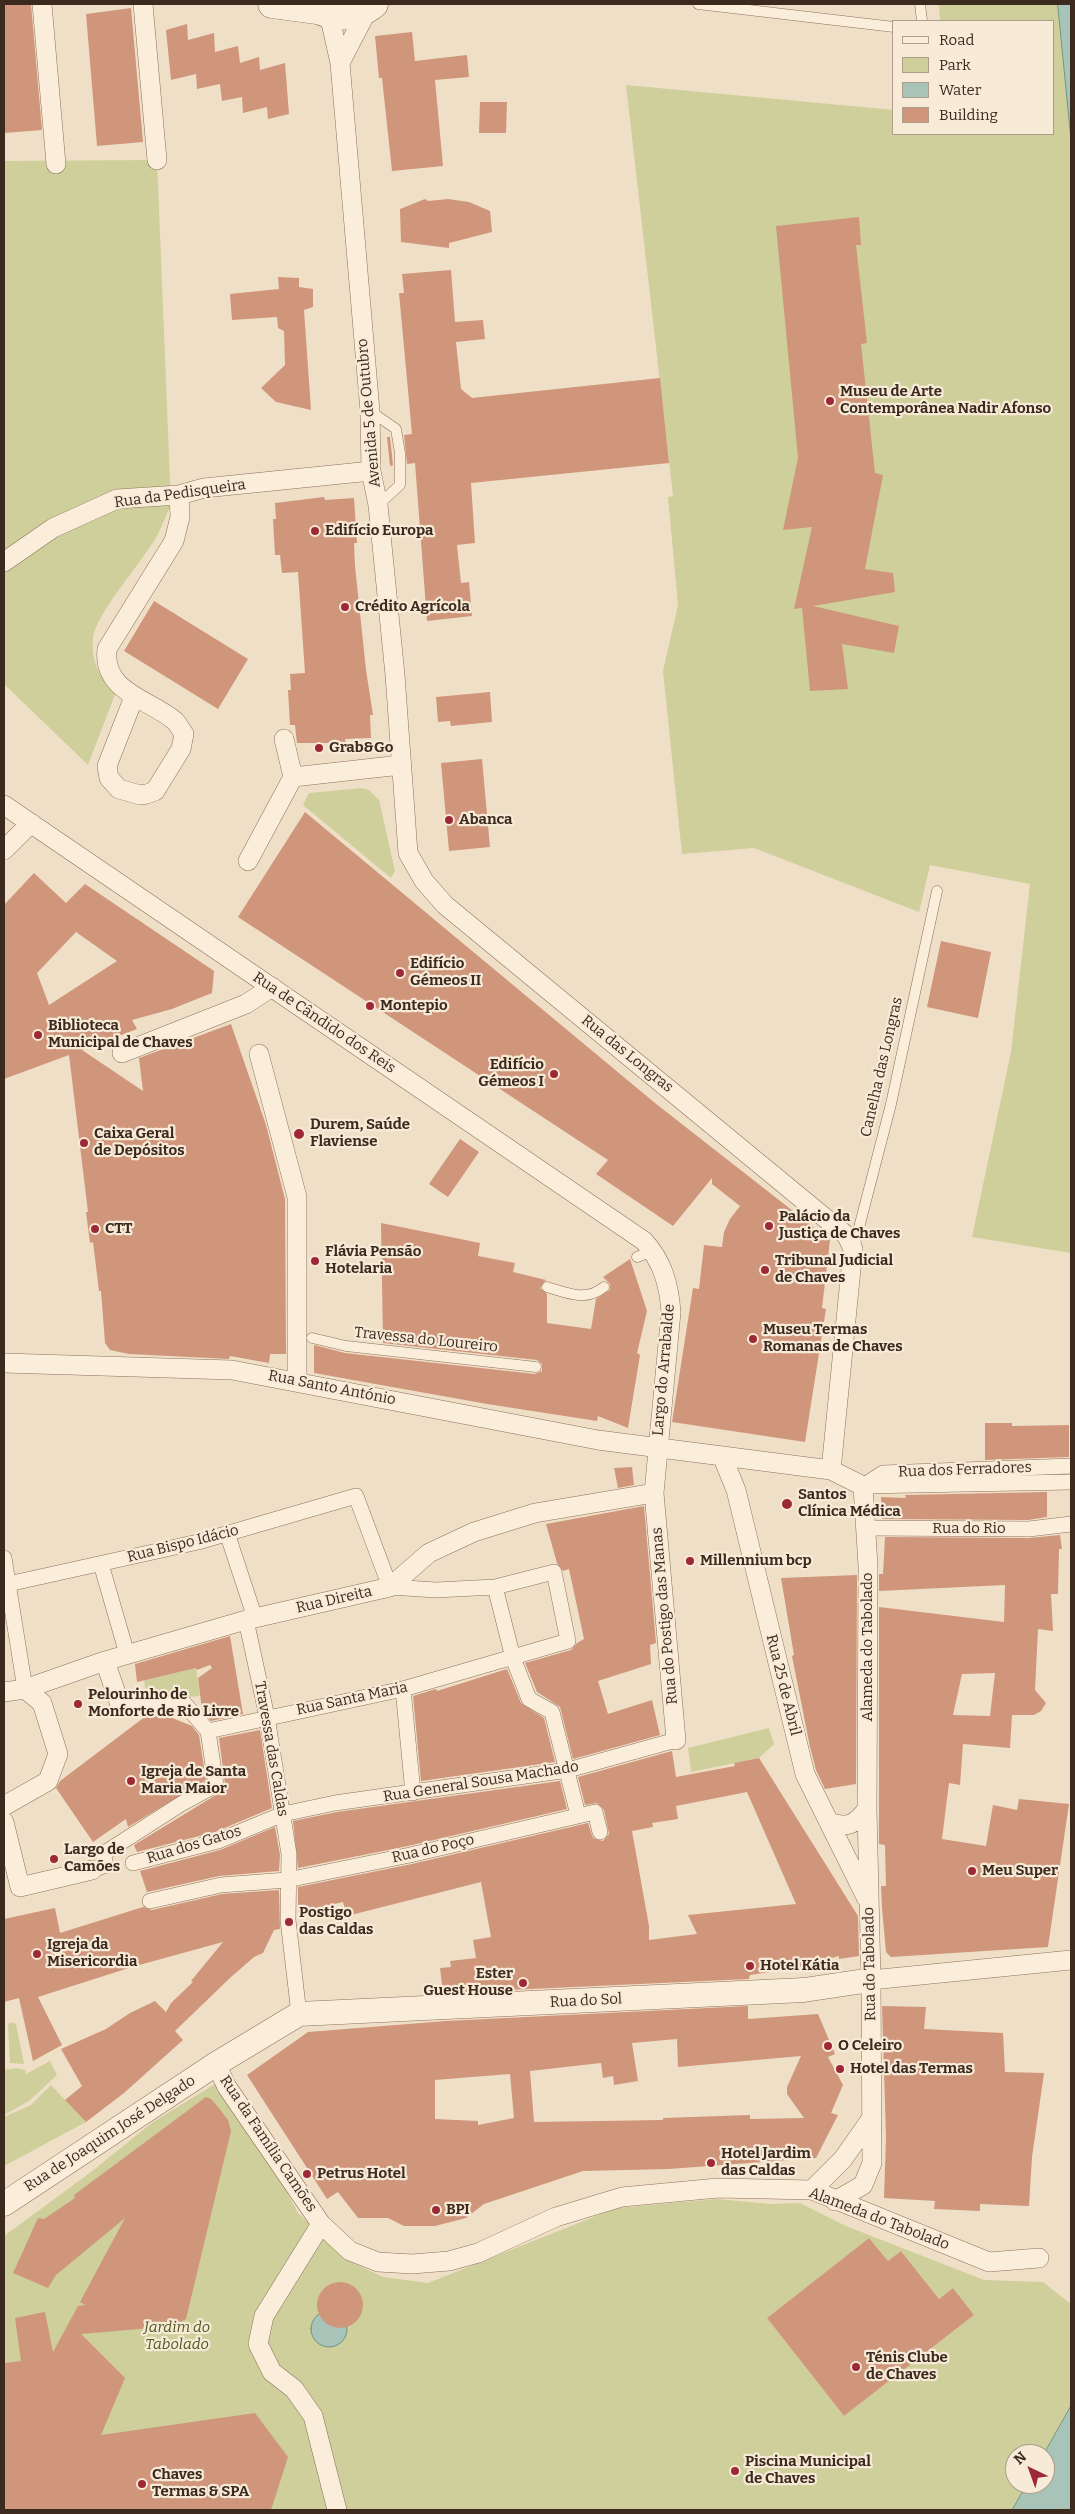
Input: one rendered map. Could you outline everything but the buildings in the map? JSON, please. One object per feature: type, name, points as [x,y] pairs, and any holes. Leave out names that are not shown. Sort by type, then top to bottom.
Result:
[{"type":"main road","points":[[272,4],[355,14],[371,6]]},
{"type":"street","points":[[42,4],[56,164]]},
{"type":"street","points":[[143,4],[157,160]]},
{"type":"street","points":[[340,63],[371,6]]},
{"type":"street","name":"Avenida 5 de Outubro","points":[[319,9],[340,63],[370,411],[371,472],[378,505],[396,674],[408,853]]},
{"type":"street","name":"Rua da Pedisqueira","points":[[4,562],[54,528],[117,499],[179,495],[204,488],[371,472]]},
{"type":"street","points":[[134,697],[107,766],[109,778],[119,789],[140,795],[155,790],[181,749],[184,734],[175,722],[134,697],[111,674],[105,664],[106,649],[174,541],[180,517],[179,495]]},
{"type":"street","points":[[248,861],[293,777],[284,739]]},
{"type":"street","points":[[293,777],[401,765]]},
{"type":"street","name":"Rua de Cândido dos Reis","points":[[4,805],[272,987],[645,1250]]},
{"type":"street","points":[[4,850],[31,823]]},
{"type":"street","name":"Rua das Longras","points":[[408,853],[424,881],[446,905],[839,1228],[847,1236],[853,1249]]},
{"type":"street","points":[[122,1053],[246,1004],[272,987]]},
{"type":"street","points":[[259,1054],[297,1197],[297,1380]]},
{"type":"street","points":[[831,1470],[853,1249]]},
{"type":"street","name":"Largo do Arrabalde","points":[[645,1250],[660,1263],[669,1289],[671,1312],[654,1492]]},
{"type":"street","name":"Rua Santo António","points":[[4,1363],[232,1370],[297,1380],[598,1440],[657,1447]]},
{"type":"street","name":"Largo do Arrabalde","points":[[657,1447],[831,1470],[863,1486]]},
{"type":"street","name":"Rua 25 de Abril","points":[[722,1456],[736,1490],[805,1774],[870,1904]]},
{"type":"street","name":"Rua dos Ferradores","points":[[863,1486],[883,1473],[1071,1466]]},
{"type":"street","points":[[863,1486],[1071,1482]]},
{"type":"street","name":"Alameda do Tabolado","points":[[863,1486],[868,1566],[867,1809]]},
{"type":"street","name":"Rua Direita","points":[[4,1692],[24,1689],[127,1654],[251,1619],[390,1587],[429,1553],[474,1532],[535,1513],[654,1492]]},
{"type":"street","name":"Rua do Postigo das Manas","points":[[654,1492],[676,1740]]},
{"type":"street","name":"Rua Bispo Idácio","points":[[5,1572],[101,1564],[227,1533],[356,1496],[390,1587]]},
{"type":"street","name":"Rua do Rio","points":[[866,1528],[1029,1529],[1071,1524]]},
{"type":"street","name":"Travessa das Caldas","points":[[227,1533],[251,1619],[289,1854],[287,1880]]},
{"type":"street","points":[[101,1564],[127,1654]]},
{"type":"street","points":[[4,1806],[48,1781],[58,1754],[42,1702],[24,1689],[5,1572]]},
{"type":"street","name":"Rua Santa Maria","points":[[208,1731],[403,1689],[568,1641],[554,1572],[495,1587]]},
{"type":"street","points":[[390,1587],[436,1590],[495,1587],[513,1658],[529,1700],[552,1712],[578,1814],[595,1812],[600,1832]]},
{"type":"street","points":[[4,1822],[20,1887],[106,1865],[103,1854],[131,1835],[216,1785],[208,1731],[183,1702],[120,1705],[105,1661]]},
{"type":"street","points":[[403,1689],[413,1793]]},
{"type":"street","name":"Rua General Sousa Machado","points":[[283,1814],[335,1803],[568,1770],[676,1740]]},
{"type":"street","points":[[829,1822],[839,1826],[848,1826],[858,1820],[867,1809]]},
{"type":"street","name":"Rua do Tabolado","points":[[835,2202],[863,2185],[872,2163],[870,1904],[867,1809]]},
{"type":"street","name":"Rua dos Gatos","points":[[133,1864],[218,1841],[283,1814]]},
{"type":"street","name":"Rua do Poço","points":[[150,1901],[220,1885],[287,1880],[410,1855],[578,1814]]},
{"type":"street","points":[[287,1880],[288,1920],[299,2014]]},
{"type":"street","points":[[871,1980],[1071,1960]]},
{"type":"street","name":"Rua do Sol","points":[[299,2014],[804,1990],[871,1980]]},
{"type":"street","name":"Rua de Joaquim José Delgado","points":[[4,2204],[216,2064],[299,2014]]},
{"type":"street","name":"Rua da Família Camões","points":[[216,2064],[227,2087],[321,2224]]},
{"type":"street","points":[[812,2190],[843,2159],[871,2119]]},
{"type":"street","name":"Alameda do Tabolado","points":[[321,2224],[350,2251],[378,2262],[421,2263],[449,2261],[478,2253],[556,2217],[622,2197],[718,2188],[812,2190],[835,2202],[989,2262],[1039,2258]]},
{"type":"street","points":[[321,2224],[264,2316],[258,2344],[272,2372],[294,2389],[313,2416],[337,2510]]},
{"type":"lane","points":[[698,4],[892,27]]},
{"type":"lane","points":[[920,4],[922,20]]},
{"type":"lane","points":[[370,411],[396,429],[400,453],[400,486],[378,505]]},
{"type":"lane","name":"Canelha das Longras","points":[[853,1249],[891,1104],[937,890]]},
{"type":"lane","points":[[547,1287],[579,1296],[590,1295],[604,1287]]},
{"type":"lane","name":"Travessa do Loureiro","points":[[312,1338],[346,1346],[534,1364]]},
{"type":"green space","points":[[939,4],[1058,4],[1071,139],[1071,1253],[972,1237],[1011,1052],[1030,884],[930,865],[919,912],[754,848],[682,854],[663,671],[678,605],[668,497],[673,496],[626,85],[892,110],[892,135],[1055,135],[1055,20],[940,20]]},
{"type":"green space","points":[[157,160],[171,505],[157,536],[111,601],[96,627],[93,638],[95,662],[105,681],[116,692],[88,765],[4,684],[4,161]]},
{"type":"green space","points":[[362,788],[369,790],[379,800],[395,871],[391,878],[303,805],[309,793]]},
{"type":"green space","points":[[196,1668],[200,1696],[147,1700],[144,1680]]},
{"type":"green space","points":[[769,1728],[774,1744],[759,1758],[691,1772],[688,1748]]},
{"type":"green space","points":[[10,2022],[16,2024],[24,2064],[10,2063],[8,2026]]},
{"type":"green space","points":[[50,2061],[57,2075],[29,2101],[4,2115],[4,2070],[17,2068],[25,2070],[26,2074]]},
{"type":"green space","name":"Jardim do Tabolado","points":[[228,2076],[298,2213],[345,2259],[383,2277],[428,2283],[616,2208],[717,2199],[770,2204],[800,2203],[846,2226],[984,2280],[1043,2282],[1071,2304],[1071,2406],[1050,2444],[1005,2444],[1005,2494],[1021,2494],[1012,2510],[4,2510],[4,2236],[91,2172],[153,2122]],"holes":[[[869,2238],[888,2261],[901,2251],[939,2299],[953,2288],[974,2315],[844,2416],[767,2318]]]},
{"type":"green space","points":[[51,2085],[86,2122],[4,2166],[4,2117],[31,2105]]},
{"type":"water","points":[[1058,4],[1071,4],[1071,139]]},
{"type":"water","points":[[329,2311],[336,2312],[342,2316],[346,2322],[346,2336],[342,2342],[336,2346],[329,2347],[322,2346],[316,2342],[312,2336],[311,2329],[312,2322],[316,2316],[322,2312]]},
{"type":"water","points":[[1071,2406],[1071,2510],[1012,2510],[1021,2494],[1055,2494],[1055,2444],[1050,2444]]},
{"type":"place","name":"Museu de Arte Contemporânea Nadir Afonso","points":[[830,401]]},
{"type":"place","name":"Edifício Europa","points":[[315,531]]},
{"type":"place","name":"Crédito Agrícola","points":[[345,607]]},
{"type":"place","name":"Grab&Go","points":[[319,748]]},
{"type":"place","name":"Abanca","points":[[449,820]]},
{"type":"place","name":"Edifício Gémeos II","points":[[400,973]]},
{"type":"place","name":"Montepio","points":[[370,1006]]},
{"type":"place","name":"Biblioteca Municipal de Chaves","points":[[38,1035]]},
{"type":"place","name":"Edifício Gémeos I","points":[[554,1074]]},
{"type":"place","name":"Durem, Saúde Flaviense","points":[[299,1134]]},
{"type":"place","name":"Caixa Geral de Depósitos","points":[[84,1143]]},
{"type":"place","name":"Palácio da Justiça de Chaves","points":[[769,1226]]},
{"type":"place","name":"CTT","points":[[95,1229]]},
{"type":"place","name":"Flávia Pensão Hotelaria","points":[[315,1261]]},
{"type":"place","name":"Tribunal Judicial de Chaves","points":[[765,1270]]},
{"type":"place","name":"Museu Termas Romanas de Chaves","points":[[753,1339]]},
{"type":"place","name":"Santos Clínica Médica","points":[[787,1504]]},
{"type":"place","name":"Millennium bcp","points":[[690,1561]]},
{"type":"place","name":"Pelourinho de Monforte de Rio Livre","points":[[78,1704]]},
{"type":"place","name":"Igreja de Santa Maria Maior","points":[[131,1781]]},
{"type":"place","name":"Largo de Camões","points":[[54,1859]]},
{"type":"place","name":"Meu Super","points":[[972,1871]]},
{"type":"place","name":"Postigo das Caldas","points":[[289,1922]]},
{"type":"place","name":"Igreja da Misericordia","points":[[37,1954]]},
{"type":"place","name":"Hotel Kátia","points":[[750,1966]]},
{"type":"place","name":"Ester Guest House","points":[[523,1983]]},
{"type":"place","name":"O Celeiro","points":[[828,2046]]},
{"type":"place","name":"Hotel das Termas","points":[[840,2069]]},
{"type":"place","name":"Hotel Jardim das Caldas","points":[[711,2163]]},
{"type":"place","name":"Petrus Hotel","points":[[307,2174]]},
{"type":"place","name":"BPI","points":[[436,2210]]},
{"type":"place","name":"Ténis Clube de Chaves","points":[[856,2367]]},
{"type":"place","name":"Piscina Municipal de Chaves","points":[[735,2471]]},
{"type":"place","name":"Chaves Termas & SPA","points":[[142,2484]]}]
